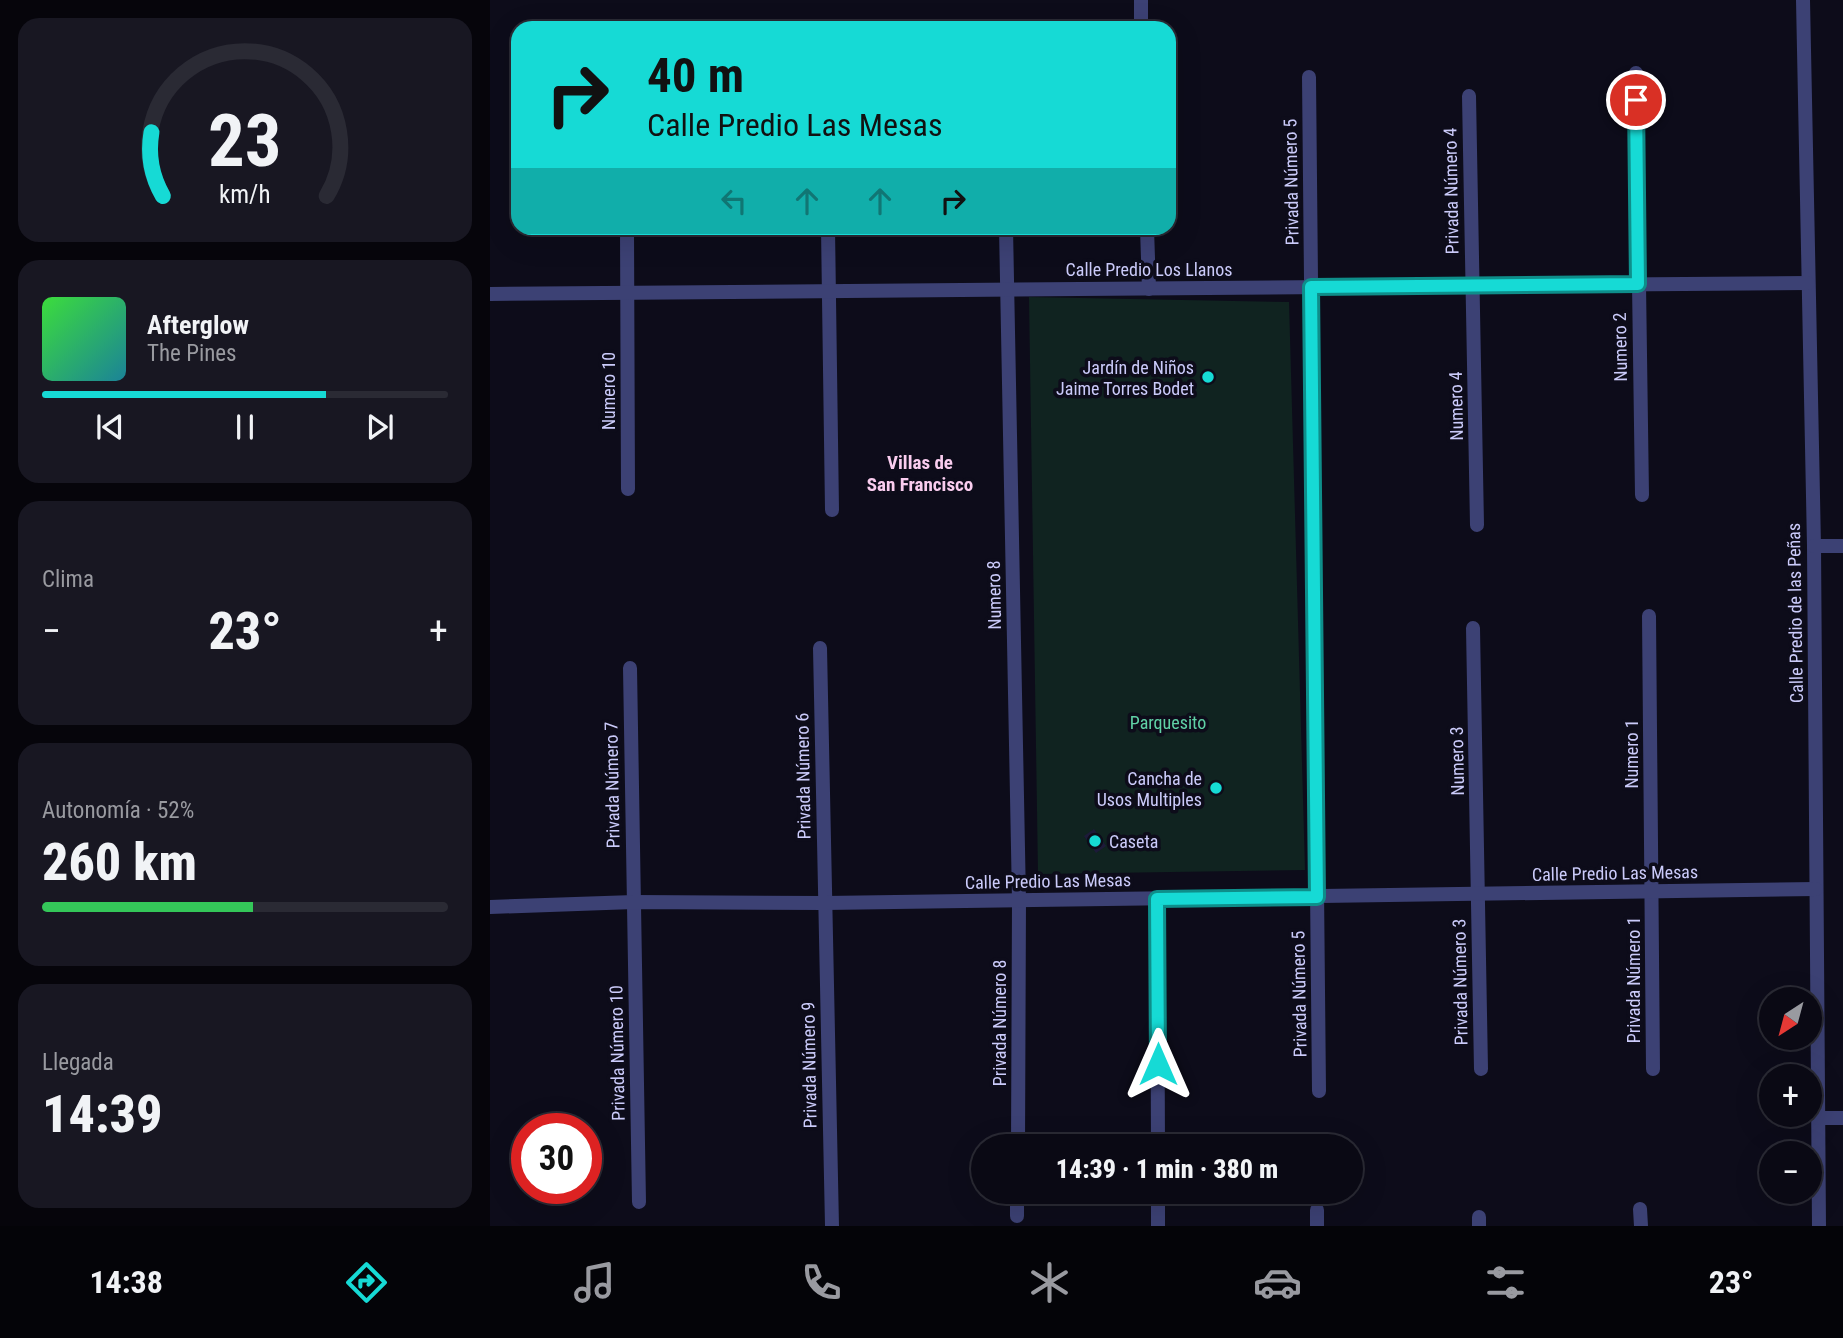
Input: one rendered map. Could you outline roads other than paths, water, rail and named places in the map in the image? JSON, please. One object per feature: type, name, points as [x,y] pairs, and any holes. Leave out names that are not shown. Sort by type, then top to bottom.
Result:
[{"type":"street","points":[[1140,0],[1141,21]]},
{"type":"street","name":"Calle Predio de las Peñas","points":[[1803,0],[1814,546],[1818,1064]]},
{"type":"street","name":"Numero 2","points":[[1636,73],[1642,495]]},
{"type":"street","name":"Privada Número 5","points":[[1309,77],[1319,1091]]},
{"type":"street","name":"Privada Número 4","points":[[1469,96],[1472,286]]},
{"type":"street","points":[[627,235],[627,292]]},
{"type":"street","points":[[828,235],[832,510]]},
{"type":"street","points":[[1006,235],[1007,290]]},
{"type":"street","points":[[1147,235],[1149,289]]},
{"type":"street","name":"Calle Predio Los Llanos","points":[[490,294],[1808,283]]},
{"type":"street","name":"Numero 4","points":[[1472,286],[1477,525]]},
{"type":"street","name":"Numero 8","points":[[1007,290],[1019,900]]},
{"type":"street","name":"Numero 10","points":[[627,292],[628,489]]},
{"type":"street","points":[[1814,546],[1843,546]]},
{"type":"street","name":"Numero 1","points":[[1649,616],[1651,892]]},
{"type":"street","name":"Numero 3","points":[[1473,628],[1478,894]]},
{"type":"street","name":"Privada Número 6","points":[[820,648],[825,903]]},
{"type":"street","name":"Privada Número 7","points":[[629,668],[634,902]]},
{"type":"street","name":"Calle Predio Las Mesas","points":[[490,907],[634,902],[825,903],[1816,889]]},
{"type":"street","name":"Privada Número 1","points":[[1651,892],[1653,1069]]},
{"type":"street","name":"Privada Número 3","points":[[1478,894],[1481,1069]]},
{"type":"street","points":[[1157,899],[1158,1134]]},
{"type":"street","name":"Privada Número 8","points":[[1018,1134],[1019,900]]},
{"type":"street","name":"Privada Número 10","points":[[634,902],[639,1202]]},
{"type":"street","name":"Privada Número 9","points":[[825,903],[832,1226]]},
{"type":"street","points":[[1822,1118],[1843,1118]]},
{"type":"street","name":"Calle Predio de las Peñas","points":[[1819,1127],[1819,1226]]},
{"type":"street","points":[[1017,1204],[1017,1216]]},
{"type":"street","points":[[1158,1204],[1158,1226]]},
{"type":"street","points":[[1640,1209],[1641,1226]]},
{"type":"street","points":[[1317,1210],[1317,1226]]},
{"type":"place","name":"Jardín de Niños Jaime Torres Bodet","points":[[1208,377]]},
{"type":"place","name":"Cancha de Usos Multiples","points":[[1216,788]]},
{"type":"place","name":"Caseta","points":[[1095,841]]},
{"type":"district","name":"Villas de San Francisco","points":[[920,473]]},
{"type":"park label","name":"Parquesito","points":[[1168,722]]}]
